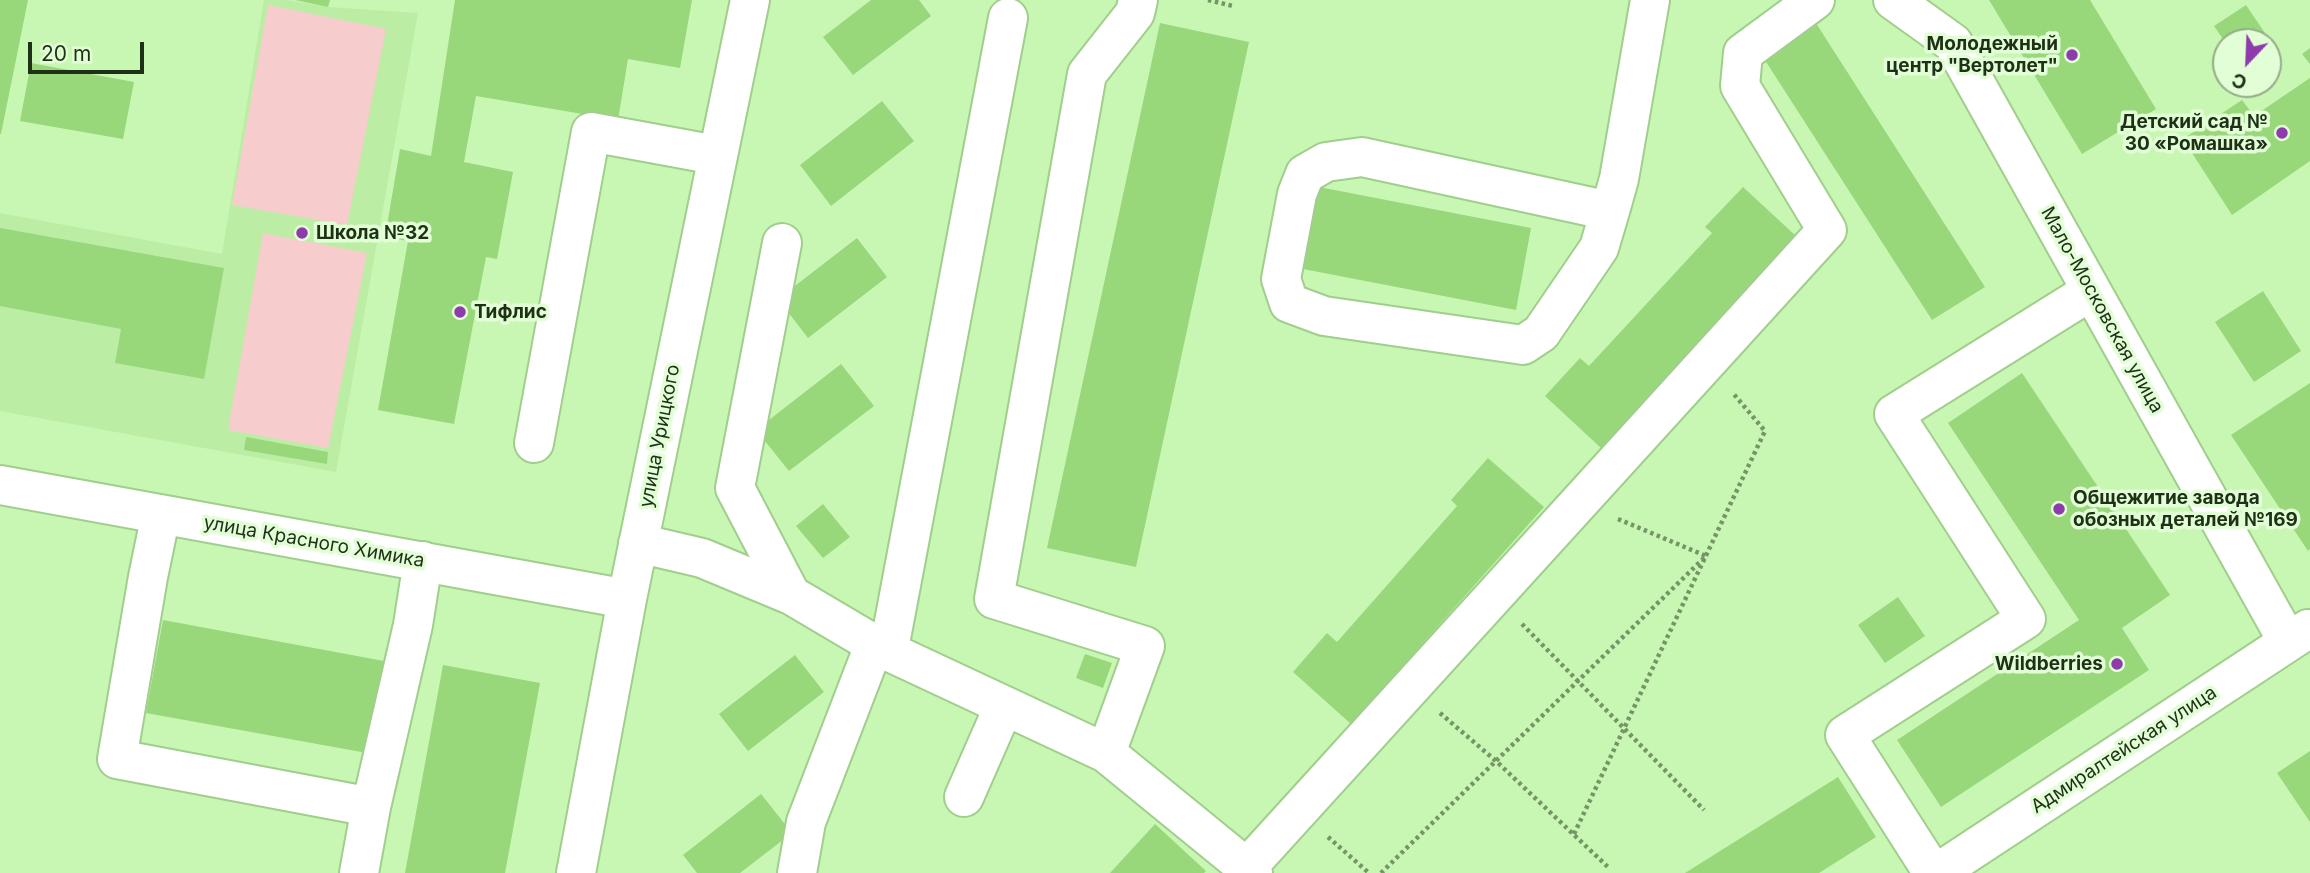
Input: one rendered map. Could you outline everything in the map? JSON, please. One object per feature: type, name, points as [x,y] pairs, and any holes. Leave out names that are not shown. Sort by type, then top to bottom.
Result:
[{"type":"street","name":"улица Урицкого","points":[[576,873],[638,542],[750,0]]},
{"type":"street","points":[[1106,753],[1145,646],[994,599],[1087,74],[1135,13],[1138,0]]},
{"type":"street","points":[[1610,211],[1362,157],[1326,162],[1305,174],[1297,194],[1280,279],[1289,303],[1324,316],[1523,345],[1541,332],[1600,248],[1619,179],[1650,0]]},
{"type":"street","points":[[638,542],[702,558],[791,595],[879,647],[1106,753],[1247,871],[1298,811],[1827,230],[1740,86],[1743,53],[1815,0]]},
{"type":"street","name":"Мало-Московская улица","points":[[1893,0],[1953,43],[2091,291],[2299,635]]},
{"type":"street","points":[[797,873],[806,822],[868,660],[891,638],[1008,18]]},
{"type":"street","points":[[534,443],[591,132],[716,155]]},
{"type":"street","points":[[782,243],[735,488],[791,595]]},
{"type":"street","points":[[1935,873],[1845,735],[2026,619],[1894,414],[2091,291]]},
{"type":"street","name":"улица Красного Химика","points":[[0,485],[627,599]]},
{"type":"street","points":[[161,514],[117,759],[372,807]]},
{"type":"street","points":[[359,873],[413,625],[424,561]]},
{"type":"street","name":"Адмиралтейская улица","points":[[1935,873],[2299,635]]},
{"type":"street","points":[[964,797],[1004,706]]},
{"type":"path","points":[[1208,0],[1233,6]]},
{"type":"path","points":[[1574,834],[1765,431],[1707,361]]},
{"type":"path","points":[[1579,503],[1706,556]]},
{"type":"path","points":[[1381,873],[1706,556]]},
{"type":"path","points":[[1494,596],[1704,810]]},
{"type":"path","points":[[1411,688],[1496,761],[1609,868]]},
{"type":"path","points":[[1298,811],[1369,873]]},
{"type":"shaded area","name":"Школа №32","points":[[264,0],[418,13],[336,472],[0,411],[0,213],[222,254]]},
{"type":"shaded area","points":[[268,5],[386,29],[347,225],[232,205]]},
{"type":"shaded area","points":[[263,233],[367,253],[328,448],[228,430]]},
{"type":"building","points":[[0,0],[28,0],[1,134],[0,134]]},
{"type":"building","points":[[295,0],[330,0],[328,7]]},
{"type":"building","points":[[455,0],[692,0],[680,68],[628,59],[618,120],[476,96],[464,162],[513,172],[497,259],[486,257],[454,424],[378,410],[408,241],[385,237],[400,149],[431,156]]},
{"type":"building","points":[[871,0],[919,0],[931,16],[853,75],[823,37]]},
{"type":"building","name":"Молодежный центр \"Вертолет\"","points":[[1989,0],[2090,0],[2156,109],[2082,154]]},
{"type":"building","points":[[2246,5],[2262,28],[2215,28],[2214,26]]},
{"type":"building","points":[[1814,20],[1985,287],[1932,320],[1761,54]]},
{"type":"building","points":[[1160,23],[1249,42],[1136,567],[1047,548]]},
{"type":"building","points":[[2310,48],[2310,64],[2302,54]]},
{"type":"building","points":[[31,63],[134,82],[123,139],[20,121]]},
{"type":"building","points":[[2310,78],[2310,161],[2232,215],[2183,139],[2242,100],[2254,116]]},
{"type":"building","points":[[882,101],[914,141],[831,206],[800,165]]},
{"type":"building","points":[[1319,187],[1531,228],[1516,310],[1303,269]]},
{"type":"building","points":[[1743,187],[1796,236],[1601,448],[1545,396],[1580,358],[1589,366],[1712,233],[1705,227]]},
{"type":"building","points":[[0,228],[224,268],[204,379],[115,363],[121,329],[0,306]]},
{"type":"building","points":[[857,238],[887,277],[808,338],[778,299]]},
{"type":"building","points":[[2263,291],[2301,351],[2254,382],[2215,322]]},
{"type":"building","points":[[841,364],[874,406],[789,471],[756,430]]},
{"type":"building","name":"Общежитие завода обозных деталей №169","points":[[2022,373],[2170,595],[2122,628],[2149,670],[1941,807],[1897,740],[2079,620],[1948,423]]},
{"type":"building","points":[[2310,383],[2310,549],[2308,551],[2231,435]]},
{"type":"building","points":[[246,437],[328,452],[327,464],[244,450]]},
{"type":"building","points":[[1488,458],[1544,507],[1351,724],[1293,672],[1327,633],[1337,642],[1457,506],[1451,500]]},
{"type":"building","points":[[823,504],[850,537],[823,558],[796,526]]},
{"type":"building","points":[[1898,597],[1925,636],[1885,663],[1858,625]]},
{"type":"building","points":[[163,620],[384,661],[367,753],[146,713]]},
{"type":"building","points":[[1085,654],[1112,663],[1103,688],[1076,678]]},
{"type":"building","points":[[795,655],[824,692],[748,751],[719,714]]},
{"type":"building","points":[[443,665],[540,683],[505,873],[405,873]]},
{"type":"building","points":[[2310,751],[2310,822],[2277,773]]},
{"type":"building","points":[[1838,777],[1876,837],[1819,873],[1685,873]]},
{"type":"building","points":[[761,794],[792,833],[740,873],[697,873],[683,855]]},
{"type":"building","points":[[1155,824],[1206,871],[1110,873]]},
{"type":"place","name":"Молодежный центр \"Вертолет\"","points":[[2072,55]]},
{"type":"place","name":"Детский сад № 30 «Ромашка»","points":[[2282,133]]},
{"type":"place","name":"Школа №32","points":[[302,233]]},
{"type":"place","name":"Тифлис","points":[[460,312]]},
{"type":"place","name":"Общежитие завода обозных деталей №169","points":[[2059,509]]},
{"type":"place","name":"Wildberries","points":[[2117,664]]}]
